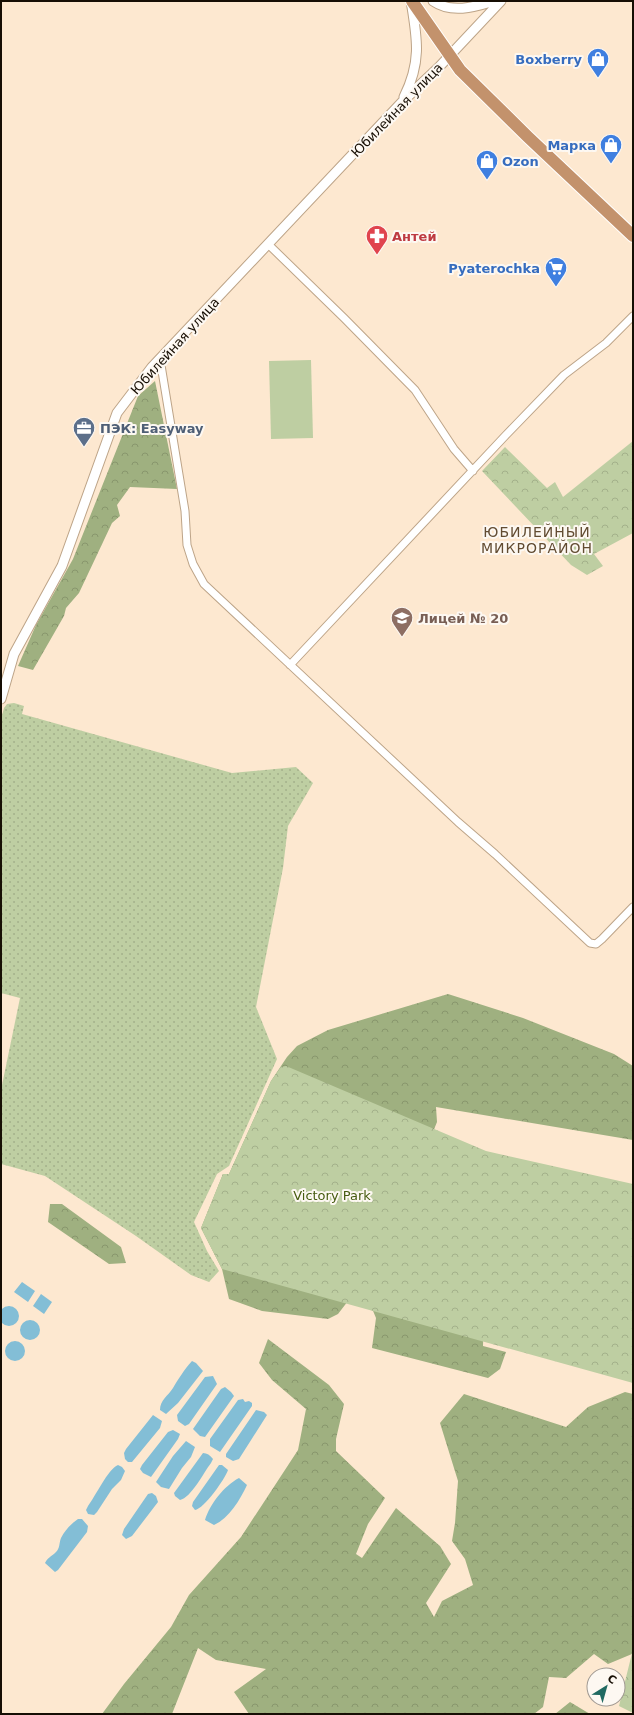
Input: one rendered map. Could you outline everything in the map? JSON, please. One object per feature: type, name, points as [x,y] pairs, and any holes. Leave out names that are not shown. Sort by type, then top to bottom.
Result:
[{"type":"highway","points":[[412,1],[460,70],[509,119],[633,236]]},
{"type":"street","points":[[402,102],[410,85],[415,68],[417,51],[412,1]]},
{"type":"street","points":[[433,1],[446,7],[471,9],[494,1]]},
{"type":"street","name":"Юбилейная улица","points":[[1,699],[14,654],[62,566],[117,413],[160,359],[269,245],[402,102],[449,56],[501,1]]},
{"type":"street","points":[[269,245],[415,390],[454,449],[473,471]]},
{"type":"street","points":[[290,665],[564,375],[606,343],[633,316]]},
{"type":"street","points":[[160,359],[185,511],[187,545],[193,564],[204,584],[590,943],[596,944],[602,939],[633,907]]},
{"type":"green space","points":[[311,360],[313,438],[271,439],[269,361]]},
{"type":"green space","points":[[155,381],[177,489],[130,487],[117,505],[120,516],[112,523],[79,593],[66,608],[64,616],[33,670],[18,666],[36,625],[73,559],[138,396]]},
{"type":"green space","points":[[633,441],[633,533],[594,554],[603,566],[587,575],[571,565],[482,471],[505,447],[547,488],[555,482],[563,497]]},
{"type":"green space","points":[[14,703],[24,706],[22,714],[232,773],[296,767],[313,783],[288,826],[283,868],[256,1007],[277,1059],[229,1166],[217,1174],[194,1222],[207,1251],[219,1271],[209,1282],[191,1275],[136,1236],[45,1176],[1,1164],[1,1090],[20,998],[1,993],[1,719],[4,708],[7,704]]},
{"type":"green space","points":[[448,994],[523,1018],[614,1054],[633,1066],[633,1140],[436,1107],[437,1122],[381,1260],[484,1310],[483,1346],[506,1352],[500,1369],[488,1378],[372,1348],[376,1318],[371,1306],[348,1301],[338,1314],[328,1319],[262,1311],[229,1299],[222,1269],[201,1228],[223,1174],[229,1174],[271,1081],[287,1057],[297,1046],[328,1030]]},
{"type":"green space","name":"Victory Park","points":[[286,1066],[486,1151],[633,1184],[633,1383],[222,1269],[201,1228],[223,1174],[229,1174],[271,1081],[281,1067]]},
{"type":"green space","points":[[50,1204],[62,1204],[121,1247],[126,1263],[109,1264],[48,1222]]},
{"type":"green space","points":[[268,1339],[329,1385],[344,1404],[336,1439],[336,1451],[385,1498],[368,1524],[356,1554],[362,1558],[396,1508],[440,1546],[451,1564],[426,1603],[434,1617],[442,1601],[473,1585],[465,1559],[452,1541],[458,1481],[440,1423],[464,1394],[566,1427],[588,1407],[625,1392],[633,1394],[632,1654],[608,1664],[594,1654],[566,1678],[549,1677],[543,1707],[534,1714],[249,1714],[234,1692],[266,1669],[216,1660],[198,1648],[172,1714],[102,1714],[124,1684],[171,1627],[189,1595],[241,1537],[298,1450],[306,1409],[272,1380],[259,1363]]},
{"type":"green space","points":[[633,1649],[633,1713],[621,1707],[626,1707],[626,1678]]},
{"type":"green space","points":[[570,1702],[590,1714],[555,1714]]},
{"type":"water","points":[[22,1282],[35,1291],[28,1302],[14,1292]]},
{"type":"water","points":[[41,1294],[52,1302],[44,1314],[33,1306]]},
{"type":"water","points":[[9,1306],[16,1309],[19,1316],[16,1323],[9,1326],[2,1323],[-1,1316],[2,1309]]},
{"type":"water","points":[[30,1320],[37,1323],[40,1330],[37,1337],[30,1340],[23,1337],[20,1330],[23,1323]]},
{"type":"water","points":[[15,1341],[22,1344],[25,1351],[22,1358],[15,1361],[8,1358],[5,1351],[8,1344]]},
{"type":"water","points":[[192,1361],[196,1363],[203,1371],[178,1403],[166,1414],[160,1410],[161,1403]]},
{"type":"water","points":[[213,1376],[217,1384],[189,1424],[185,1426],[178,1421],[177,1415],[205,1377]]},
{"type":"water","points":[[225,1387],[234,1396],[205,1437],[200,1436],[193,1429],[221,1389]]},
{"type":"water","points":[[243,1399],[245,1402],[249,1401],[252,1403],[252,1406],[220,1452],[210,1446],[210,1439],[238,1400]]},
{"type":"water","points":[[256,1410],[264,1412],[267,1415],[239,1459],[233,1461],[226,1457],[226,1454]]},
{"type":"water","points":[[153,1415],[162,1421],[160,1428],[132,1462],[128,1462],[125,1459],[124,1453],[126,1449]]},
{"type":"water","points":[[173,1430],[180,1434],[178,1439],[151,1477],[143,1473],[140,1469],[142,1465],[168,1432]]},
{"type":"water","points":[[186,1441],[195,1447],[191,1457],[169,1489],[161,1487],[156,1482],[173,1456]]},
{"type":"water","points":[[203,1453],[208,1454],[213,1459],[193,1490],[180,1500],[174,1493]]},
{"type":"water","points":[[118,1465],[125,1471],[121,1480],[112,1489],[97,1512],[94,1515],[88,1514],[86,1510],[88,1506],[106,1477]]},
{"type":"water","points":[[219,1465],[222,1465],[228,1470],[226,1474],[219,1486],[204,1505],[195,1510],[192,1506],[193,1502]]},
{"type":"water","points":[[239,1478],[247,1485],[234,1508],[214,1525],[205,1520],[210,1508],[218,1496],[233,1481]]},
{"type":"water","points":[[152,1493],[156,1496],[158,1502],[132,1536],[126,1539],[122,1535],[124,1529],[148,1494]]},
{"type":"water","points":[[78,1519],[82,1519],[88,1526],[87,1532],[55,1572],[45,1563],[59,1547],[64,1532]]},
{"type":"place","name":"Boxberry","points":[[598,78]]},
{"type":"place","name":"Марка","points":[[611,164]]},
{"type":"place","name":"Ozon","points":[[487,180]]},
{"type":"place","name":"Антей","points":[[377,256]]},
{"type":"place","name":"Pyaterochka","points":[[556,288]]},
{"type":"place","name":"ПЭК: Easyway","points":[[84,448]]},
{"type":"place","name":"Лицей № 20","points":[[402,638]]},
{"type":"district","name":"ЮБИЛЕЙНЫЙ МИКРОРАЙОН","points":[[537,540]]}]
